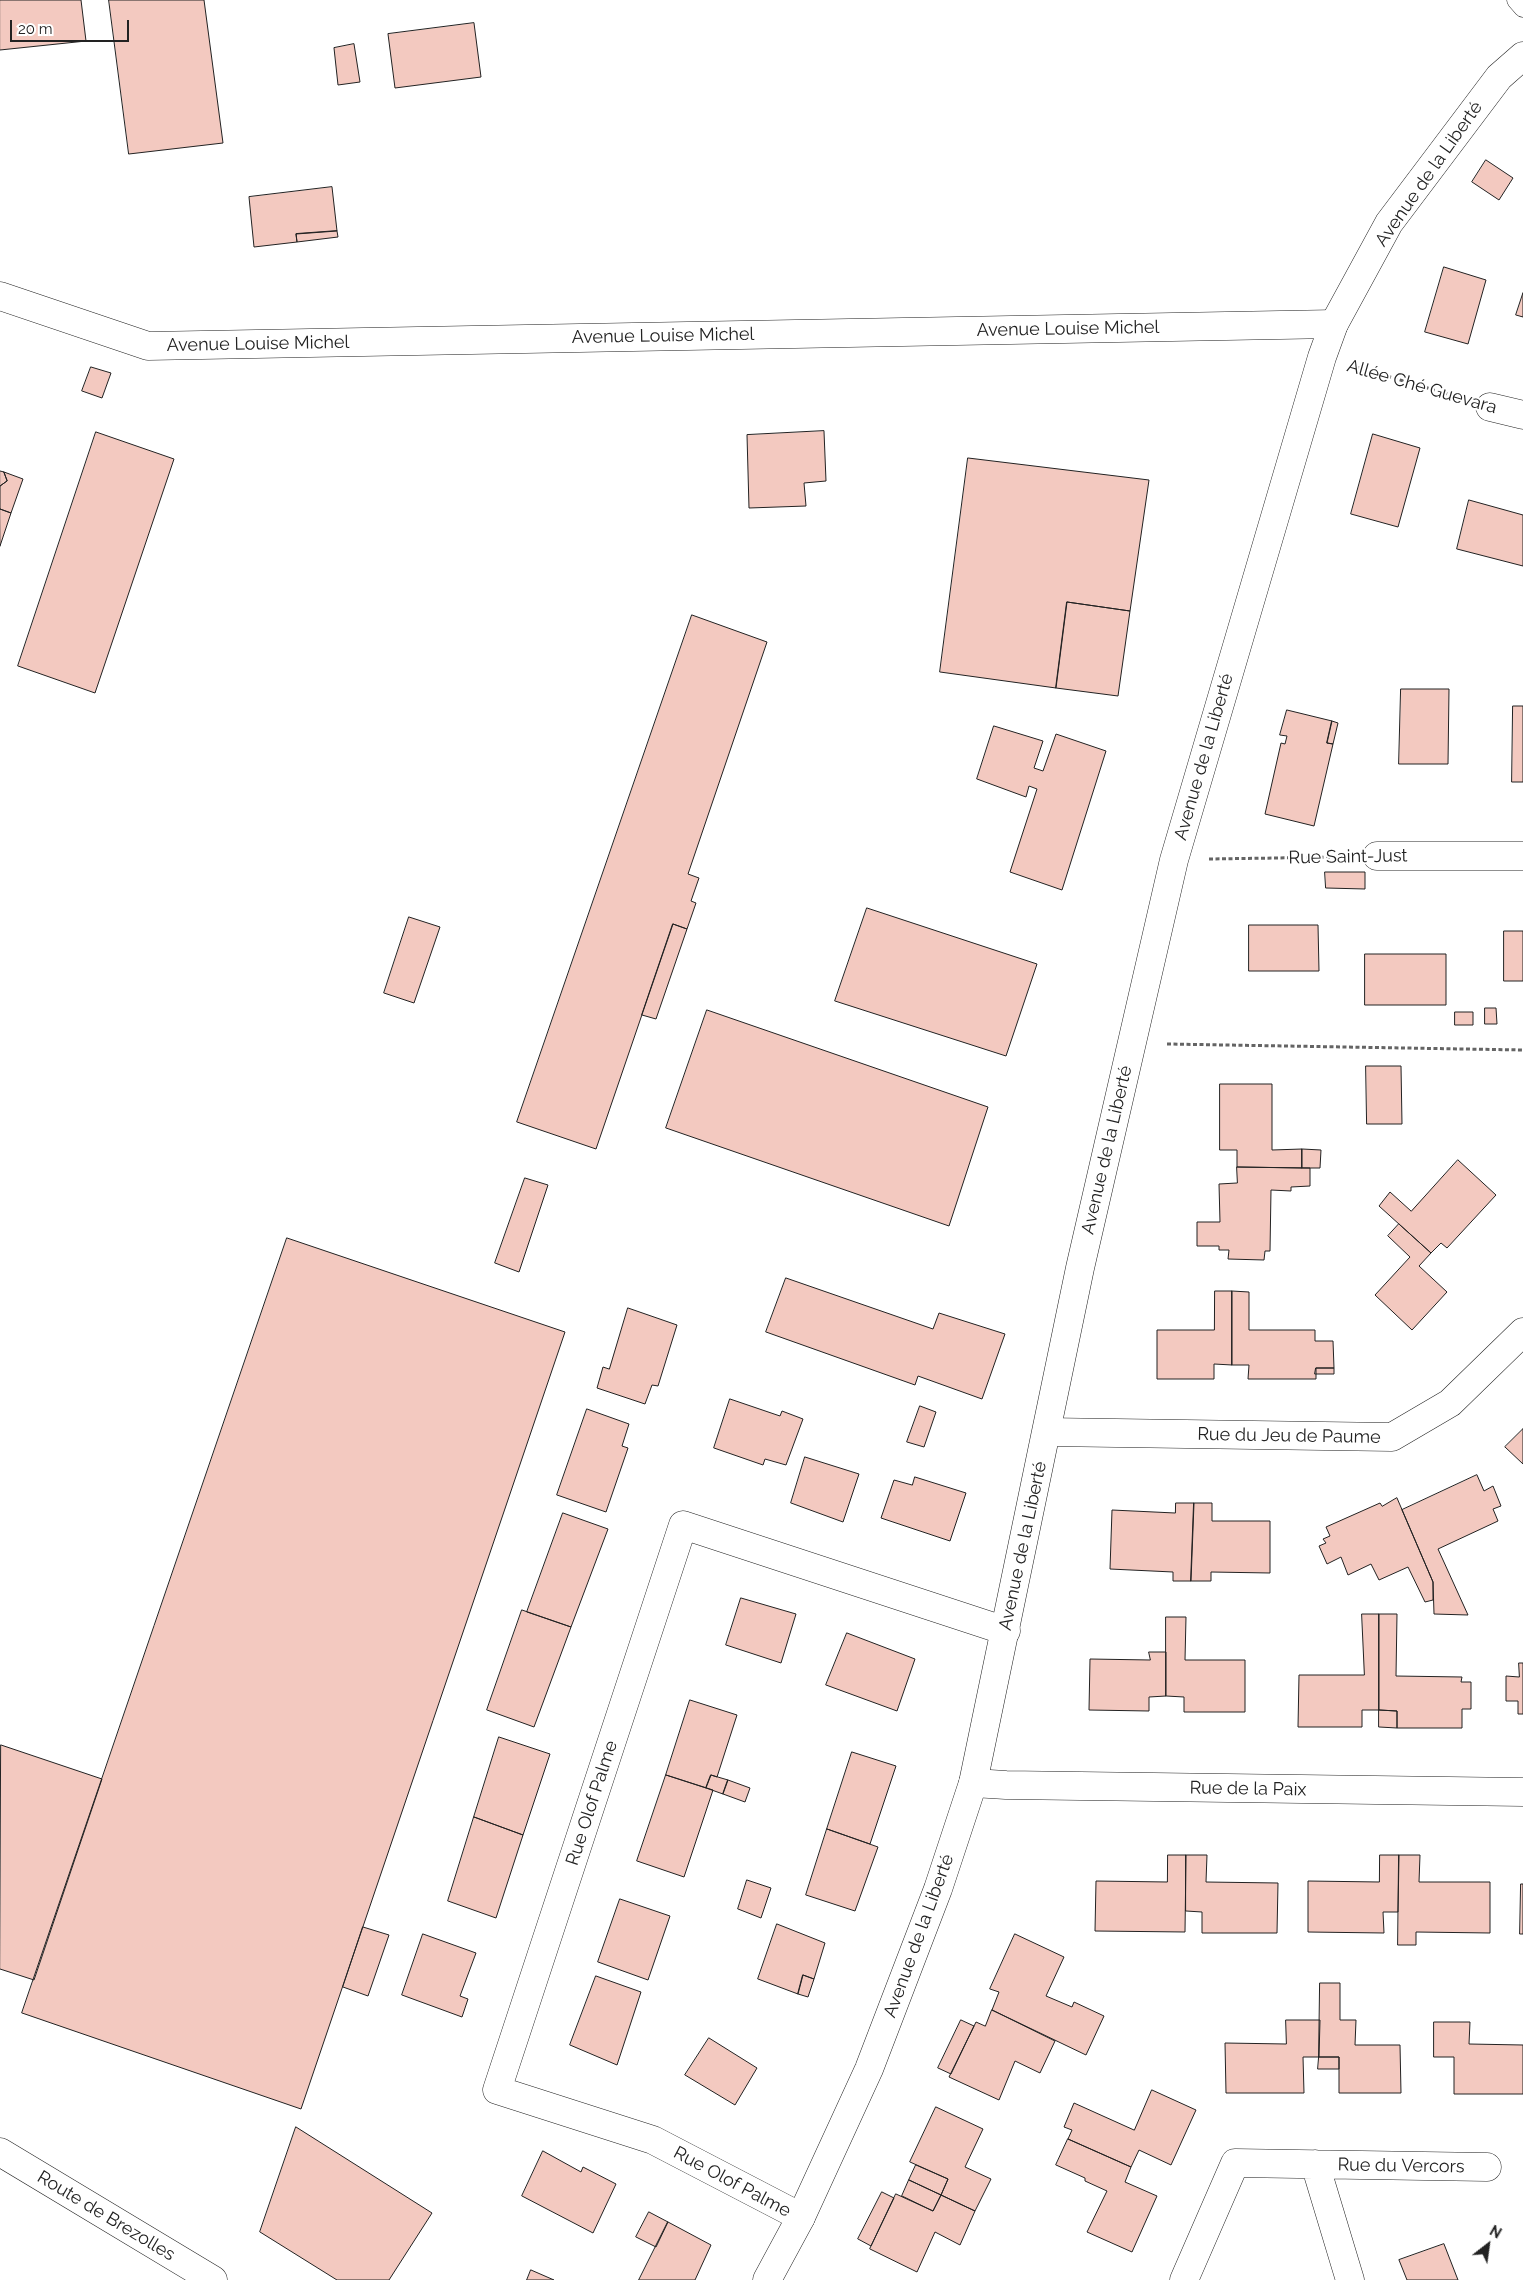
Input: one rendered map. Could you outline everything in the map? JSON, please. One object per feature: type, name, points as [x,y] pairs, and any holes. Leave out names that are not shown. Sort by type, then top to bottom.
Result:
[{"type":"street","name":"Avenue de la Liberté","points":[[767,2280],[801,2217],[869,2069],[938,1889],[973,1783],[1080,1268],[1174,860],[1322,357],[1334,324],[1389,223],[1498,77],[1523,56]]},
{"type":"street","name":"Avenue Louise Michel","points":[[0,296],[148,346],[1334,324]]},
{"type":"street","name":"Allée Ché Guevara","points":[[1490,407],[1523,415]]},
{"type":"street","name":"Rue Saint-Just","points":[[1377,856],[1523,856]]},
{"type":"street","name":"Rue du Jeu de Paume","points":[[1046,1432],[1392,1437],[1450,1403],[1523,1332]]},
{"type":"street","name":"Rue Olof Palme","points":[[801,2217],[653,2140],[497,2090],[683,1525],[1006,1630]]},
{"type":"street","name":"Rue de la Paix","points":[[973,1783],[1006,1786],[1523,1792]]},
{"type":"street","name":"Route de Brezolles","points":[[0,2152],[213,2280]]},
{"type":"street","name":"Rue du Vercors","points":[[1184,2280],[1235,2163],[1487,2167]]},
{"type":"street","name":"Rue du Vercors","points":[[1315,2164],[1350,2280]]},
{"type":"lane","points":[[1516,0],[1523,8]]},
{"type":"path","name":"Allée Ché Guevara","points":[[1322,357],[1490,407]]},
{"type":"path","name":"Rue Saint-Just","points":[[1174,860],[1377,856]]},
{"type":"path","points":[[1131,1044],[1523,1050]]},
{"type":"building","points":[[0,0],[81,0],[86,41],[0,50]]},
{"type":"building","points":[[109,0],[204,0],[223,143],[129,154]]},
{"type":"building","points":[[474,23],[481,77],[395,88],[388,34]]},
{"type":"building","points":[[354,44],[360,82],[338,85],[334,48]]},
{"type":"building","points":[[1486,160],[1513,178],[1499,200],[1472,182]]},
{"type":"building","points":[[332,187],[337,231],[296,234],[297,242],[254,247],[249,197]]},
{"type":"building","points":[[337,231],[338,237],[297,242],[296,234]]},
{"type":"building","points":[[1444,267],[1486,280],[1468,344],[1425,332]]},
{"type":"building","points":[[1523,293],[1523,317],[1516,315]]},
{"type":"building","points":[[91,367],[111,373],[102,398],[82,391]]},
{"type":"building","points":[[824,431],[826,481],[804,483],[806,506],[749,508],[747,435]]},
{"type":"building","points":[[96,432],[174,459],[95,693],[18,666]]},
{"type":"building","points":[[1373,434],[1420,448],[1398,527],[1351,514]]},
{"type":"building","points":[[968,458],[1149,480],[1130,611],[1067,602],[1056,688],[940,672]]},
{"type":"building","points":[[0,471],[4,472],[7,481],[0,486]]},
{"type":"building","points":[[4,472],[23,479],[11,513],[0,509],[0,486],[7,481]]},
{"type":"building","points":[[1469,500],[1523,515],[1523,566],[1457,549]]},
{"type":"building","points":[[0,509],[11,513],[0,546]]},
{"type":"building","points":[[1067,602],[1130,611],[1118,696],[1056,688]]},
{"type":"building","points":[[692,615],[767,642],[688,874],[699,878],[691,901],[696,903],[687,929],[673,924],[596,1149],[517,1122]]},
{"type":"building","points":[[1401,689],[1449,689],[1448,764],[1399,764]]},
{"type":"building","points":[[1513,706],[1523,706],[1523,782],[1512,782]]},
{"type":"building","points":[[1287,710],[1332,721],[1327,743],[1333,744],[1314,826],[1265,814],[1281,743],[1285,744],[1287,736],[1280,735]]},
{"type":"building","points":[[1332,721],[1338,723],[1333,744],[1327,743]]},
{"type":"building","points":[[994,726],[1043,741],[1034,768],[1043,771],[1056,734],[1106,751],[1062,890],[1010,872],[1037,789],[1029,786],[1026,797],[977,779]]},
{"type":"building","points":[[1325,872],[1365,872],[1365,889],[1326,888]]},
{"type":"building","points":[[867,908],[1037,964],[1006,1056],[835,1001]]},
{"type":"building","points":[[409,917],[440,927],[414,1003],[384,993]]},
{"type":"building","points":[[673,924],[687,929],[656,1019],[642,1015]]},
{"type":"building","points":[[1249,925],[1318,925],[1319,971],[1249,971]]},
{"type":"building","points":[[1504,931],[1523,931],[1523,981],[1504,981]]},
{"type":"building","points":[[1365,954],[1446,954],[1446,1005],[1365,1005]]},
{"type":"building","points":[[1485,1008],[1496,1008],[1497,1024],[1485,1024]]},
{"type":"building","points":[[707,1010],[988,1107],[949,1226],[666,1128]]},
{"type":"building","points":[[1455,1012],[1473,1012],[1473,1025],[1455,1025]]},
{"type":"building","points":[[1366,1066],[1401,1066],[1402,1124],[1367,1124]]},
{"type":"building","points":[[1220,1084],[1272,1084],[1272,1150],[1302,1149],[1302,1168],[1237,1167],[1237,1150],[1220,1150]]},
{"type":"building","points":[[1302,1149],[1321,1150],[1320,1168],[1302,1168]]},
{"type":"building","points":[[1458,1160],[1496,1195],[1447,1248],[1441,1243],[1431,1253],[1379,1206],[1390,1192],[1411,1211]]},
{"type":"building","points":[[1237,1167],[1310,1168],[1310,1186],[1291,1187],[1291,1191],[1271,1190],[1270,1251],[1265,1251],[1264,1260],[1228,1259],[1229,1250],[1219,1250],[1219,1246],[1197,1246],[1197,1222],[1220,1222],[1219,1184],[1237,1183]]},
{"type":"building","points":[[525,1178],[548,1185],[519,1272],[495,1263]]},
{"type":"building","points":[[1399,1224],[1431,1253],[1419,1266],[1447,1292],[1412,1330],[1375,1295],[1410,1257],[1388,1236]]},
{"type":"building","points":[[287,1238],[565,1332],[301,2109],[22,2013]]},
{"type":"building","points":[[786,1278],[933,1329],[939,1313],[1005,1334],[982,1399],[918,1376],[915,1385],[766,1332]]},
{"type":"building","points":[[1215,1291],[1232,1291],[1232,1365],[1214,1364],[1214,1379],[1157,1379],[1157,1330],[1214,1330]]},
{"type":"building","points":[[1232,1291],[1249,1292],[1249,1330],[1315,1330],[1315,1341],[1333,1341],[1334,1368],[1316,1368],[1316,1379],[1248,1379],[1249,1365],[1232,1365]]},
{"type":"building","points":[[628,1308],[677,1325],[658,1386],[652,1385],[645,1404],[597,1388],[603,1367],[609,1369]]},
{"type":"building","points":[[1316,1368],[1334,1368],[1334,1374],[1315,1374]]},
{"type":"building","points":[[730,1399],[780,1416],[782,1411],[803,1419],[786,1465],[765,1459],[763,1465],[714,1448]]},
{"type":"building","points":[[920,1406],[936,1412],[924,1447],[907,1442]]},
{"type":"building","points":[[587,1409],[629,1424],[622,1446],[628,1448],[606,1512],[557,1495]]},
{"type":"building","points":[[1523,1429],[1523,1464],[1505,1447]]},
{"type":"building","points":[[805,1457],[859,1474],[843,1522],[791,1503]]},
{"type":"building","points":[[1477,1475],[1484,1491],[1493,1486],[1501,1506],[1493,1509],[1498,1521],[1438,1549],[1468,1615],[1434,1614],[1433,1582],[1402,1510]]},
{"type":"building","points":[[915,1477],[966,1493],[950,1541],[881,1518],[894,1480],[912,1485]]},
{"type":"building","points":[[1397,1498],[1433,1582],[1433,1600],[1425,1602],[1408,1567],[1379,1580],[1371,1564],[1348,1575],[1341,1557],[1327,1564],[1319,1546],[1326,1543],[1323,1539],[1330,1536],[1326,1527],[1380,1503],[1382,1506]]},
{"type":"building","points":[[1176,1503],[1194,1503],[1191,1581],[1173,1581],[1173,1572],[1110,1569],[1112,1510],[1175,1513]]},
{"type":"building","points":[[1194,1503],[1212,1503],[1212,1521],[1270,1521],[1270,1573],[1211,1572],[1211,1581],[1191,1581]]},
{"type":"building","points":[[563,1513],[608,1529],[571,1627],[527,1612]]},
{"type":"building","points":[[741,1598],[796,1614],[781,1663],[726,1645]]},
{"type":"building","points":[[522,1610],[571,1627],[534,1727],[487,1710]]},
{"type":"building","points":[[1362,1614],[1379,1614],[1379,1710],[1362,1710],[1362,1727],[1298,1727],[1299,1675],[1364,1675]]},
{"type":"building","points":[[1379,1614],[1397,1614],[1396,1676],[1462,1677],[1461,1682],[1471,1682],[1471,1709],[1462,1709],[1462,1728],[1397,1728],[1397,1711],[1379,1710]]},
{"type":"building","points":[[1166,1617],[1186,1617],[1185,1660],[1245,1660],[1245,1712],[1184,1712],[1184,1697],[1166,1696]]},
{"type":"building","points":[[847,1633],[915,1659],[897,1711],[826,1685]]},
{"type":"building","points":[[1149,1652],[1166,1652],[1166,1696],[1149,1697],[1149,1711],[1089,1710],[1090,1659],[1150,1660]]},
{"type":"building","points":[[1519,1663],[1523,1663],[1523,1714],[1518,1714],[1518,1701],[1506,1701],[1506,1676],[1519,1677]]},
{"type":"building","points":[[690,1700],[737,1715],[717,1777],[711,1775],[706,1788],[666,1775]]},
{"type":"building","points":[[1379,1710],[1397,1711],[1397,1728],[1379,1727]]},
{"type":"building","points":[[499,1737],[550,1754],[523,1835],[474,1817]]},
{"type":"building","points":[[1,1745],[102,1779],[34,1980],[0,1969]]},
{"type":"building","points":[[852,1752],[896,1766],[870,1844],[827,1829]]},
{"type":"building","points":[[666,1775],[713,1790],[684,1877],[637,1861]]},
{"type":"building","points":[[711,1775],[728,1780],[723,1794],[706,1788]]},
{"type":"building","points":[[728,1780],[750,1788],[745,1802],[723,1794]]},
{"type":"building","points":[[474,1817],[523,1835],[496,1918],[448,1901]]},
{"type":"building","points":[[827,1829],[878,1847],[855,1911],[806,1895]]},
{"type":"building","points":[[1168,1855],[1186,1855],[1185,1932],[1095,1931],[1096,1881],[1167,1882]]},
{"type":"building","points":[[1186,1855],[1207,1855],[1206,1882],[1278,1883],[1277,1933],[1202,1933],[1202,1912],[1186,1911]]},
{"type":"building","points":[[1380,1855],[1399,1855],[1398,1912],[1383,1912],[1384,1933],[1308,1932],[1308,1881],[1379,1882]]},
{"type":"building","points":[[1399,1855],[1420,1855],[1419,1882],[1490,1882],[1490,1933],[1416,1932],[1416,1945],[1398,1945]]},
{"type":"building","points":[[747,1880],[771,1888],[761,1918],[738,1909]]},
{"type":"building","points":[[1521,1884],[1523,1884],[1523,1934],[1520,1934]]},
{"type":"building","points":[[620,1899],[670,1916],[648,1980],[598,1962]]},
{"type":"building","points":[[777,1924],[825,1943],[814,1979],[803,1975],[798,1994],[758,1979]]},
{"type":"building","points":[[363,1927],[389,1935],[368,1996],[343,1987]]},
{"type":"building","points":[[423,1934],[476,1953],[460,1996],[468,1999],[462,2017],[402,1995]]},
{"type":"building","points":[[1015,1934],[1064,1957],[1046,1996],[1072,2007],[1074,2002],[1104,2016],[1086,2055],[992,2010],[999,1992],[990,1989]]},
{"type":"building","points":[[803,1975],[814,1979],[808,1997],[798,1994]]},
{"type":"building","points":[[596,1976],[641,1992],[617,2065],[570,2045]]},
{"type":"building","points":[[1320,1983],[1340,1983],[1340,2020],[1356,2020],[1355,2045],[1400,2045],[1401,2093],[1339,2093],[1339,2057],[1319,2057]]},
{"type":"building","points":[[992,2010],[1055,2041],[1040,2073],[1015,2061],[999,2100],[949,2077],[976,2022],[985,2026]]},
{"type":"building","points":[[961,2020],[974,2026],[951,2074],[938,2068]]},
{"type":"building","points":[[1286,2020],[1320,2020],[1319,2057],[1303,2057],[1304,2093],[1226,2093],[1225,2043],[1286,2044]]},
{"type":"building","points":[[1434,2022],[1470,2022],[1469,2044],[1523,2045],[1523,2094],[1454,2094],[1454,2057],[1434,2057]]},
{"type":"building","points":[[709,2038],[757,2068],[735,2105],[685,2075]]},
{"type":"building","points":[[1319,2057],[1339,2057],[1339,2069],[1318,2069]]},
{"type":"building","points":[[1152,2090],[1196,2110],[1171,2165],[1139,2150],[1131,2167],[1068,2139],[1072,2130],[1064,2127],[1074,2103],[1134,2130]]},
{"type":"building","points":[[936,2107],[983,2129],[965,2167],[991,2179],[975,2211],[941,2195],[948,2179],[910,2162]]},
{"type":"building","points":[[296,2127],[432,2213],[389,2280],[337,2280],[260,2232]]},
{"type":"building","points":[[1068,2139],[1131,2167],[1125,2182],[1157,2196],[1132,2252],[1087,2232],[1107,2191],[1085,2181],[1085,2178],[1056,2165]]},
{"type":"building","points":[[543,2151],[581,2172],[583,2167],[616,2184],[593,2233],[522,2196]]},
{"type":"building","points":[[916,2165],[948,2179],[941,2195],[909,2180]]},
{"type":"building","points":[[909,2180],[941,2195],[933,2211],[902,2196]]},
{"type":"building","points":[[882,2192],[894,2198],[871,2246],[858,2239]]},
{"type":"building","points":[[896,2194],[933,2211],[941,2195],[975,2211],[960,2245],[935,2232],[917,2272],[870,2249]]},
{"type":"building","points":[[649,2212],[668,2222],[656,2247],[636,2237]]},
{"type":"building","points":[[668,2222],[711,2245],[695,2280],[639,2280]]},
{"type":"building","points":[[1444,2244],[1458,2280],[1407,2280],[1399,2260]]},
{"type":"building","points":[[531,2270],[554,2280],[527,2280]]}]
